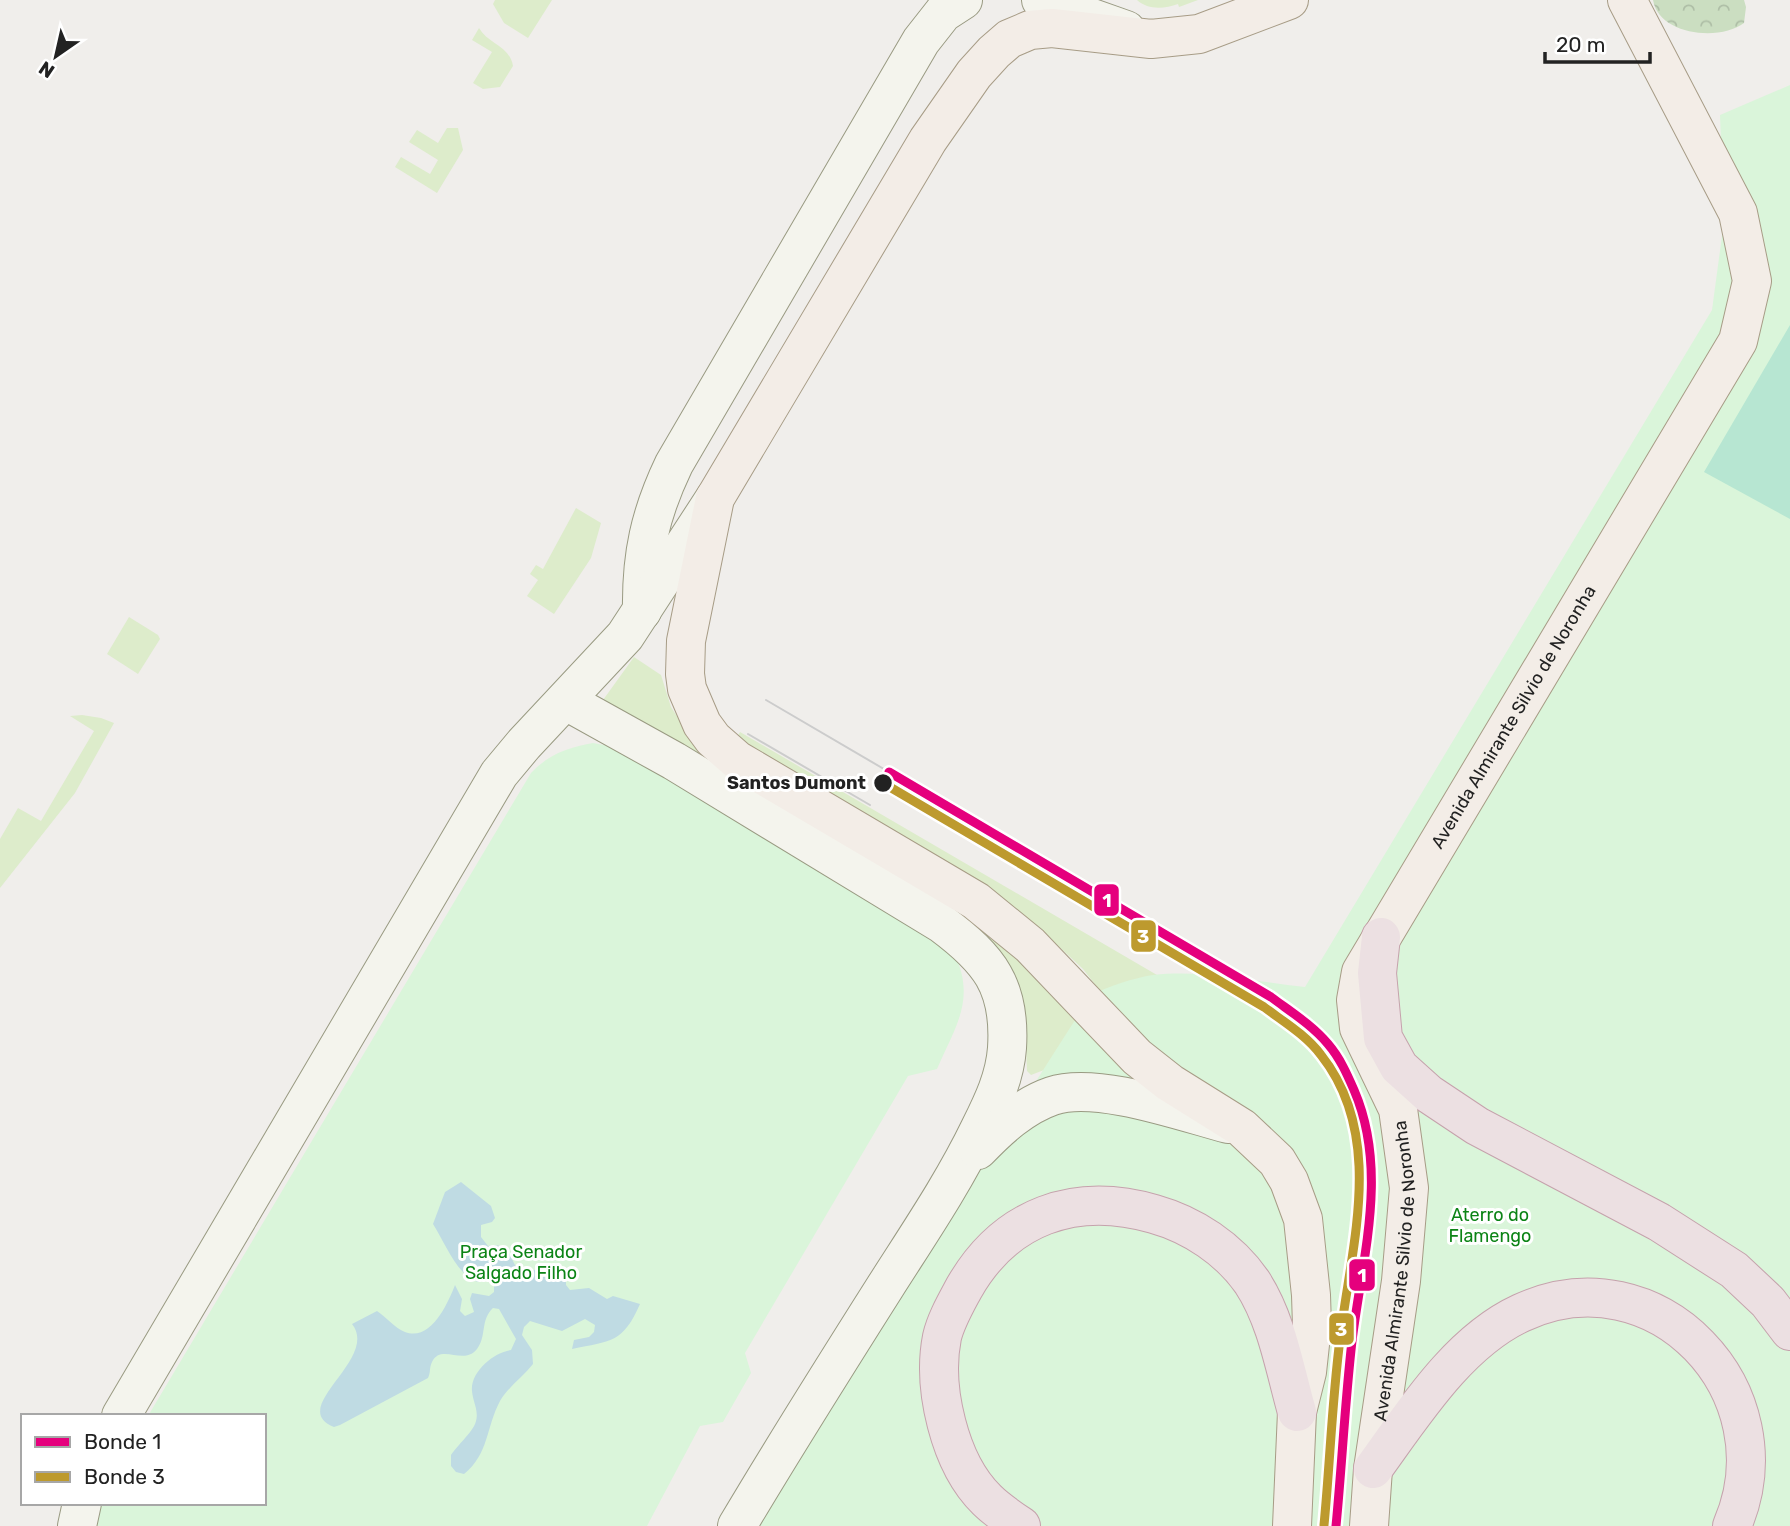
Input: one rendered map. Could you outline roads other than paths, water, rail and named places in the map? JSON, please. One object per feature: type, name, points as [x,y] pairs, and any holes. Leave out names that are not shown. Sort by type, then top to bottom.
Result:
[{"type":"highway","points":[[1381,937],[1377,973],[1382,1038],[1399,1067],[1429,1094],[1477,1126],[1659,1222],[1734,1270],[1768,1301],[1790,1331]]},
{"type":"highway","points":[[1021,1526],[986,1499],[968,1475],[945,1416],[939,1363],[946,1325],[973,1272],[1003,1239],[1016,1229],[1052,1212],[1074,1206],[1101,1205],[1144,1211],[1176,1221],[1230,1255],[1252,1283],[1264,1304],[1297,1412]]},
{"type":"highway","points":[[1373,1469],[1443,1376],[1483,1336],[1502,1322],[1539,1305],[1566,1298],[1592,1296],[1621,1301],[1660,1315],[1685,1330],[1717,1362],[1730,1384],[1744,1423],[1748,1463],[1746,1487],[1732,1526]]},
{"type":"main road","points":[[1289,0],[1199,34],[1151,39],[1052,28],[1030,30],[1009,39],[974,74],[928,140],[715,498],[686,641],[685,674],[694,709],[713,739],[737,760],[976,901],[1030,945],[1153,1070],[1242,1128],[1277,1161],[1298,1201],[1307,1240],[1312,1326],[1307,1372],[1297,1412],[1292,1526]]},
{"type":"main road","name":"Avenida Almirante Silvio de Noronha","points":[[1369,1526],[1373,1469],[1401,1281],[1409,1188],[1398,1109],[1359,1028],[1356,1015],[1361,972],[1738,341],[1752,281],[1738,213],[1627,0]]},
{"type":"street","points":[[642,613],[645,549],[659,496],[674,464],[921,41],[943,13],[962,0]]},
{"type":"street","points":[[1041,0],[1151,39]]},
{"type":"street","points":[[122,1414],[499,774],[625,636],[715,498]]},
{"type":"street","points":[[566,701],[627,734],[942,924],[983,957],[998,982],[1005,1012],[1007,1048],[999,1088],[960,1169],[737,1526]]},
{"type":"street","points":[[524,744],[569,735],[627,734]]},
{"type":"street","points":[[960,1169],[1020,1113],[1032,1105],[1065,1093],[1080,1091],[1121,1097],[1242,1128]]},
{"type":"street","points":[[77,1526],[82,1505]]},
{"type":"water","points":[[461,1182],[491,1206],[495,1218],[492,1222],[481,1225],[481,1237],[488,1246],[503,1247],[519,1271],[525,1275],[538,1268],[549,1276],[566,1280],[570,1290],[589,1288],[607,1299],[613,1296],[640,1304],[628,1326],[614,1338],[572,1349],[574,1340],[589,1337],[594,1332],[595,1325],[585,1319],[562,1331],[530,1321],[524,1327],[522,1335],[532,1350],[533,1364],[500,1401],[483,1449],[464,1474],[456,1472],[451,1466],[451,1455],[475,1424],[477,1411],[472,1384],[484,1364],[511,1350],[516,1339],[499,1309],[493,1308],[489,1313],[480,1344],[472,1354],[441,1354],[431,1364],[428,1378],[340,1425],[334,1427],[322,1419],[320,1408],[354,1352],[357,1338],[352,1324],[377,1311],[401,1330],[414,1334],[423,1331],[437,1319],[455,1285],[462,1299],[460,1311],[465,1316],[474,1312],[470,1299],[472,1293],[489,1296],[494,1292],[494,1281],[489,1273],[484,1273],[479,1282],[465,1274],[433,1224],[445,1192]]},
{"type":"tram line","points":[[766,700],[889,772]]},
{"type":"tram line","points":[[748,734],[870,805]]},
{"type":"tram line","name":"1","points":[[889,772],[1271,997],[1315,1031],[1340,1060],[1364,1121],[1370,1152],[1371,1183],[1370,1215],[1350,1364],[1336,1526]]},
{"type":"tram line","name":"3","points":[[883,783],[1264,1007],[1309,1041],[1341,1087],[1353,1121],[1359,1193],[1337,1362],[1324,1525]]},
{"type":"place","name":"Santos Dumont","points":[[883,783]]},
{"type":"park label","name":"Aterro do Flamengo","points":[[1490,1225]]},
{"type":"park label","name":"Praça Senador Salgado Filho","points":[[521,1262]]}]
